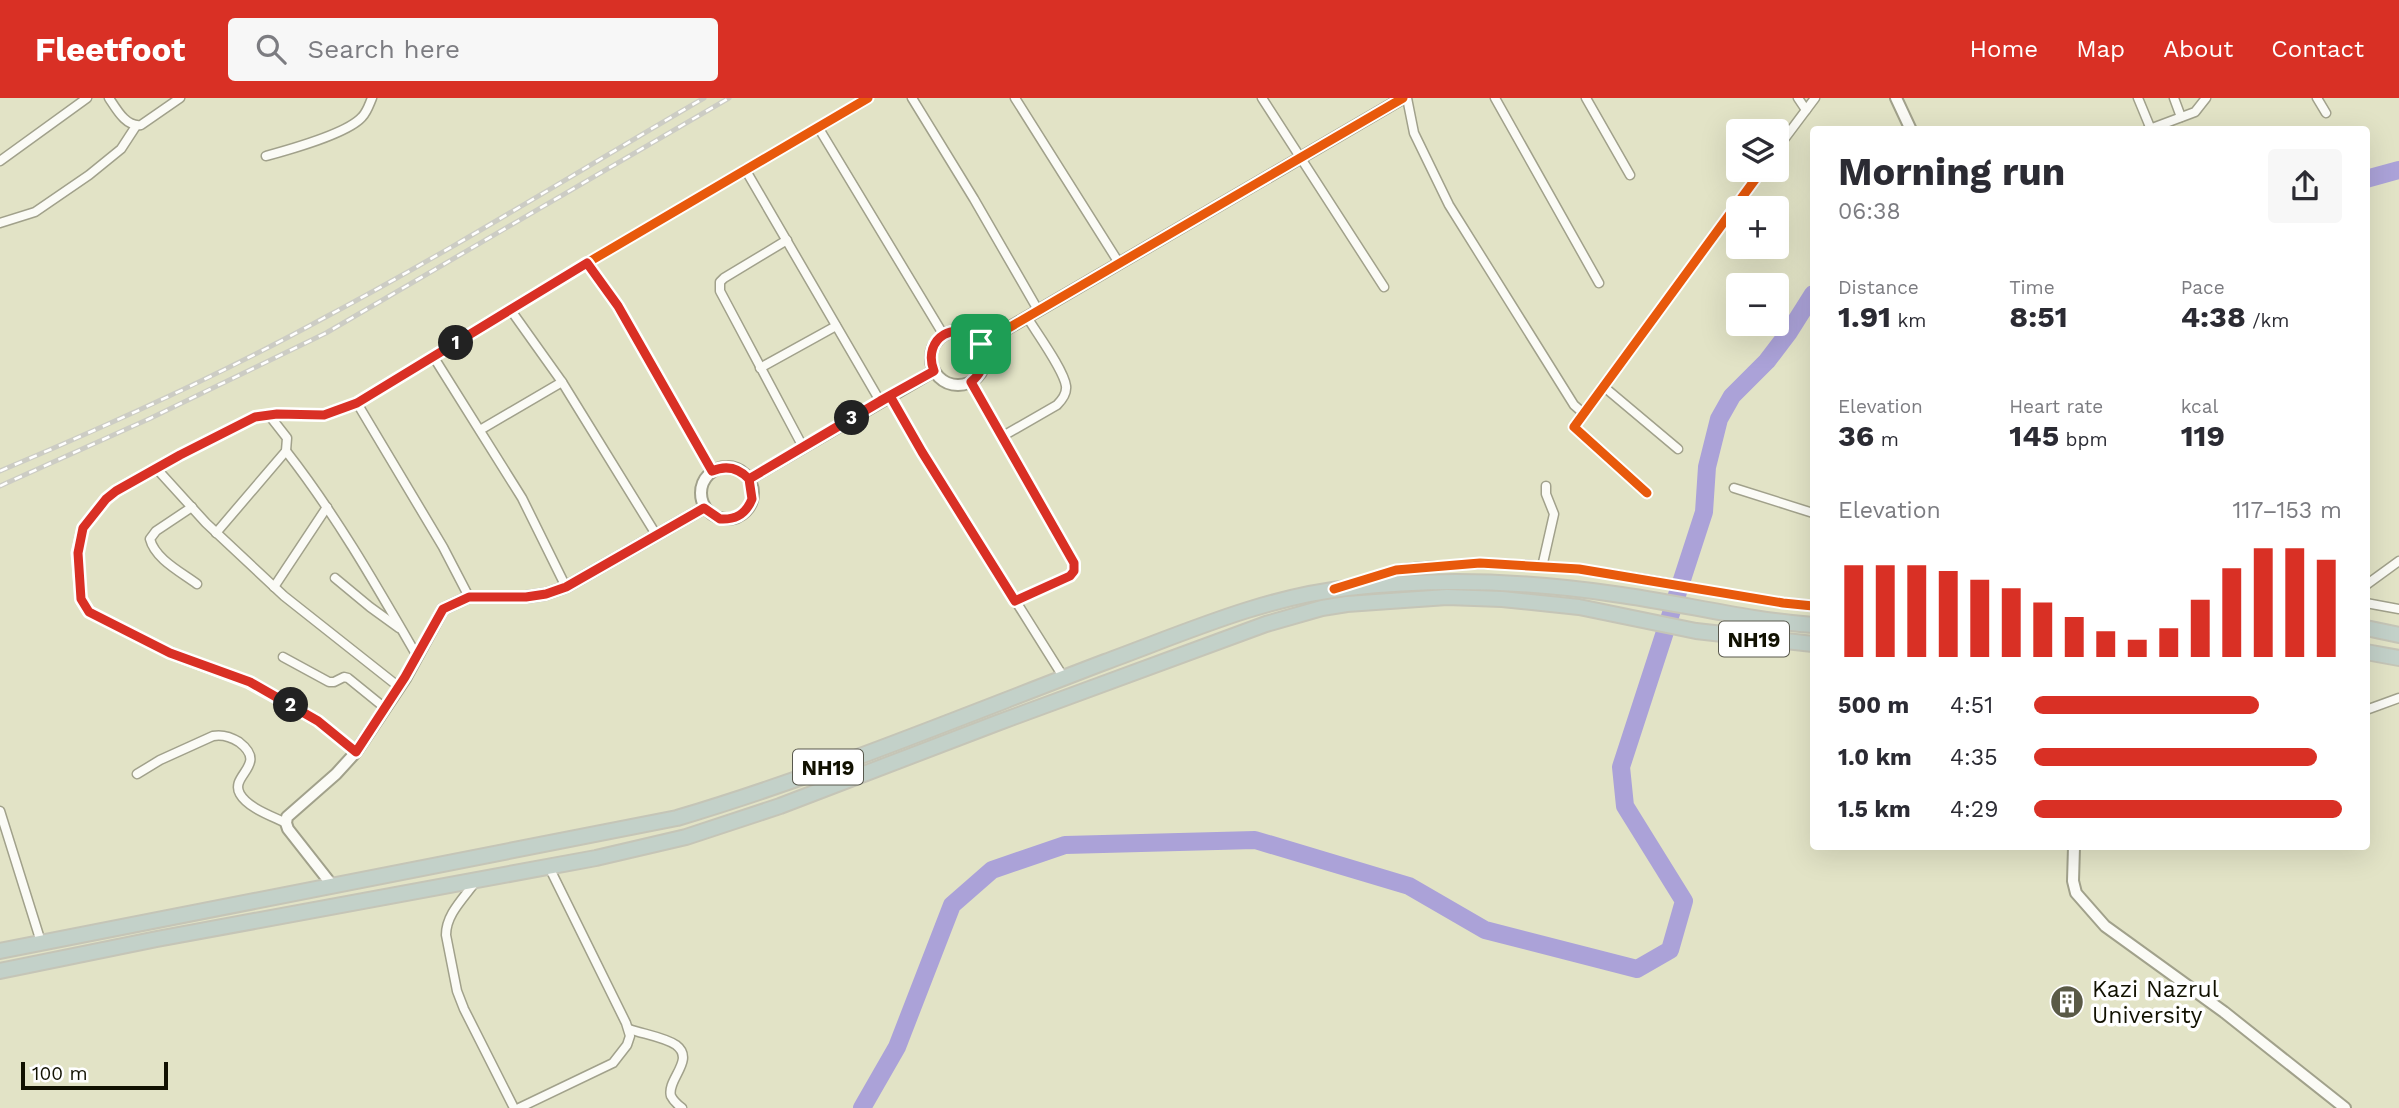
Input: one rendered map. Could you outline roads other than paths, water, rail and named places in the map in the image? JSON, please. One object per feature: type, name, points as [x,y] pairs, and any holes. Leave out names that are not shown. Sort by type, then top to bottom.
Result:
[{"type":"highway","name":"NH19","points":[[0,951],[677,818],[756,794],[1253,609],[1334,589],[1427,582],[1574,589],[1810,625]]},
{"type":"highway","name":"NH19","points":[[0,971],[634,850],[732,823],[1266,624],[1322,608],[1447,597],[1502,599],[1549,603],[1696,631],[1810,644]]},
{"type":"highway","points":[[2370,629],[2399,635]]},
{"type":"highway","points":[[2370,653],[2399,658]]},
{"type":"street","points":[[0,161],[86,98]]},
{"type":"street","points":[[109,98],[129,124],[136,126],[180,98]]},
{"type":"street","points":[[266,156],[309,143],[357,122],[366,112],[372,98]]},
{"type":"street","points":[[356,752],[296,707],[250,682],[170,653],[97,617],[85,607],[79,589],[78,553],[83,528],[106,499],[156,468],[255,417],[324,415],[357,403],[510,309],[867,98]]},
{"type":"street","points":[[912,98],[974,199],[1063,376],[1066,392],[1063,400],[1003,436]]},
{"type":"street","points":[[1015,98],[1119,263]]},
{"type":"street","points":[[1262,98],[1384,288]]},
{"type":"street","points":[[981,344],[1405,98],[1414,133],[1450,205],[1574,405],[1582,412]]},
{"type":"street","points":[[1495,98],[1599,283]]},
{"type":"street","points":[[1586,98],[1630,175]]},
{"type":"street","points":[[1798,98],[1806,110]]},
{"type":"street","points":[[1789,133],[1815,98]]},
{"type":"street","points":[[1896,98],[1909,126]]},
{"type":"street","points":[[2138,98],[2148,126]]},
{"type":"street","points":[[2174,98],[2181,117]]},
{"type":"street","points":[[2155,126],[2199,110],[2206,98]]},
{"type":"street","points":[[2318,98],[2326,113]]},
{"type":"street","points":[[0,223],[35,212],[89,175],[121,149],[136,126]]},
{"type":"street","points":[[818,127],[943,334]]},
{"type":"street","points":[[745,169],[836,326],[922,452],[1064,678]]},
{"type":"street","points":[[1647,493],[1574,427],[1582,412],[1753,182]]},
{"type":"street","points":[[787,240],[720,282],[720,291],[803,447]]},
{"type":"street","points":[[587,263],[618,306],[712,471]]},
{"type":"street","points":[[510,309],[562,382],[657,536]]},
{"type":"street","points":[[760,368],[836,326]]},
{"type":"street","points":[[951,331],[968,332],[981,344],[985,360],[982,369],[971,382],[963,385],[946,383],[934,371],[931,363],[932,347],[943,334],[951,331]]},
{"type":"street","points":[[433,356],[522,498],[566,587]]},
{"type":"street","points":[[749,479],[934,371]]},
{"type":"street","points":[[480,430],[562,382]]},
{"type":"street","points":[[971,382],[1074,563],[1074,571],[1070,576],[1015,601]]},
{"type":"street","points":[[1603,386],[1678,449]]},
{"type":"street","points":[[357,403],[443,547],[469,597]]},
{"type":"street","points":[[216,533],[286,451],[287,438],[269,415]]},
{"type":"street","points":[[286,451],[357,551],[416,656]]},
{"type":"street","points":[[729,467],[737,469],[749,479],[752,499],[744,513],[729,520],[720,519],[704,508],[701,486],[712,471],[729,467]]},
{"type":"street","points":[[156,468],[216,533],[275,587],[399,687]]},
{"type":"street","points":[[1542,567],[1554,514],[1546,494],[1546,486]]},
{"type":"street","points":[[1734,488],[1810,512]]},
{"type":"street","points":[[192,507],[156,531],[149,539],[164,559],[197,584]]},
{"type":"street","points":[[275,587],[327,507]]},
{"type":"street","points":[[286,823],[291,812],[336,774],[356,752],[399,687],[443,609],[469,597],[526,597],[566,587],[704,508]]},
{"type":"street","points":[[2370,582],[2399,561]]},
{"type":"street","points":[[1334,589],[1396,570],[1480,563],[1579,569],[1810,606]]},
{"type":"street","points":[[335,578],[401,629]]},
{"type":"street","points":[[2370,604],[2399,609]]},
{"type":"street","points":[[283,657],[329,682],[348,678],[385,708]]},
{"type":"street","points":[[2370,709],[2399,698]]},
{"type":"street","points":[[137,774],[160,760],[213,736],[221,734],[229,737],[248,751],[251,757],[237,788],[240,794],[258,808],[286,823],[332,885]]},
{"type":"street","points":[[0,811],[41,942]]},
{"type":"street","points":[[2074,850],[2073,881],[2076,893],[2105,926],[2224,1012],[2345,1108]]},
{"type":"street","points":[[478,879],[450,915],[446,935],[457,991],[464,1009],[516,1108],[614,1063],[627,1045],[629,1030],[548,865]]},
{"type":"street","points":[[629,1030],[672,1043],[681,1051],[682,1063],[671,1092],[682,1108]]},
{"type":"waterway","points":[[2370,178],[2399,170]]},
{"type":"waterway","points":[[862,1108],[897,1047],[952,905],[992,870],[1065,845],[1255,840],[1409,886],[1485,930],[1637,969],[1670,950],[1684,901],[1625,806],[1621,767],[1704,512],[1707,467],[1719,419],[1732,396],[1767,361],[1810,299]]},
{"type":"railway","points":[[0,471],[163,399],[283,340],[419,266],[704,98]]},
{"type":"railway","points":[[0,486],[151,418],[326,333],[729,98]]},
{"type":"place","name":"Kazi Nazrul University","points":[[2067,1002]]}]
